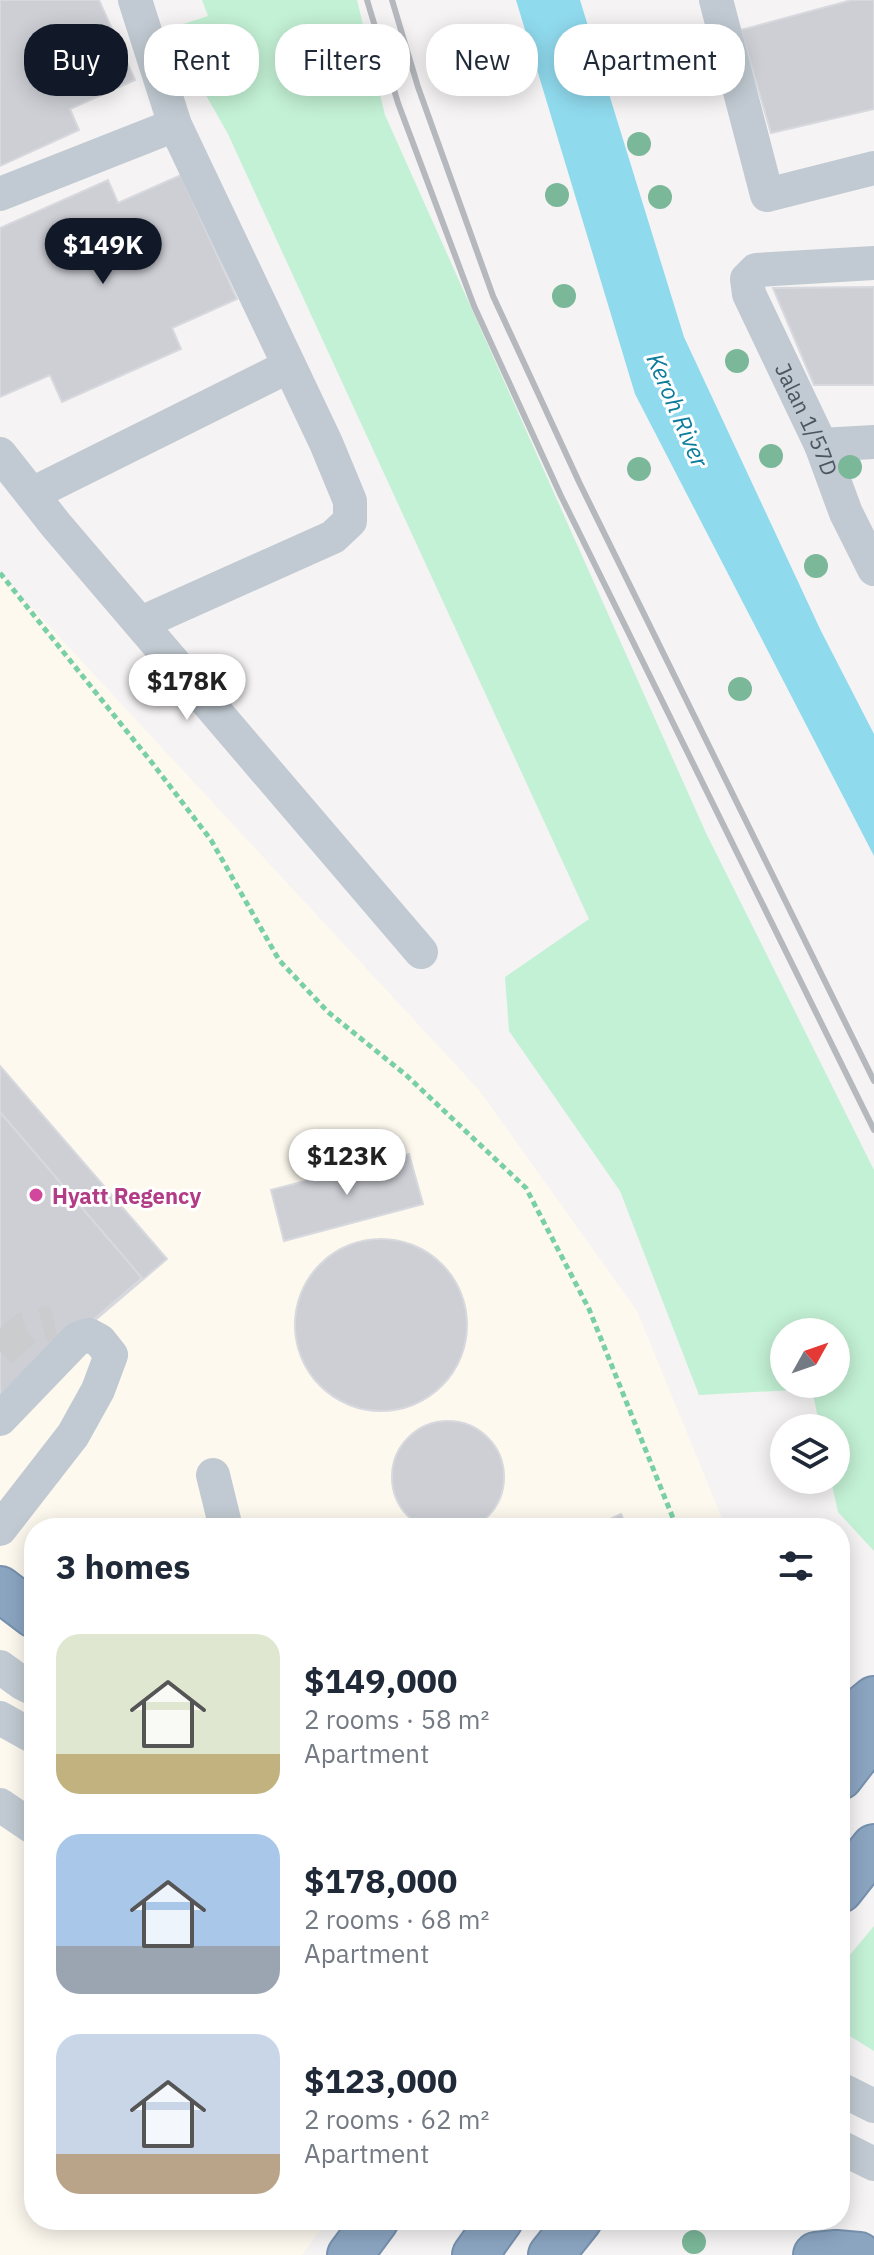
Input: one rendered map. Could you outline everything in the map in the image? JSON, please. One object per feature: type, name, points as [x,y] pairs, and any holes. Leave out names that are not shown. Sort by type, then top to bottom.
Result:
[{"type":"highway","points":[[0,1586],[24,1606]]},
{"type":"highway","points":[[850,1719],[874,1699]]},
{"type":"highway","points":[[850,1764],[874,1733]]},
{"type":"highway","points":[[850,1877],[874,1847]]},
{"type":"highway","points":[[350,2255],[369,2230]]},
{"type":"highway","points":[[475,2255],[493,2230]]},
{"type":"highway","points":[[551,2255],[571,2230]]},
{"type":"highway","points":[[816,2255],[859,2255]]},
{"type":"street","points":[[135,0],[175,125],[326,443],[350,501],[350,521],[333,537],[141,623]]},
{"type":"street","points":[[716,0],[767,195],[874,168]]},
{"type":"street","points":[[0,194],[175,125]]},
{"type":"street","name":"Jalan 1/57D","points":[[874,263],[756,270],[747,279],[749,294],[821,445],[846,513],[874,569]]},
{"type":"street","points":[[32,494],[289,366]]},
{"type":"street","points":[[821,445],[874,442]]},
{"type":"street","points":[[0,454],[56,525],[421,952]]},
{"type":"street","points":[[0,1419],[62,1333],[77,1339],[89,1335],[100,1341],[111,1355],[98,1390],[73,1435],[0,1529]]},
{"type":"street","points":[[213,1475],[224,1518]]},
{"type":"street","points":[[0,1586],[24,1584]]},
{"type":"street","points":[[0,1667],[24,1684]]},
{"type":"street","points":[[0,1718],[24,1731]]},
{"type":"street","points":[[0,1805],[24,1821]]},
{"type":"street","points":[[850,2094],[874,2106]]},
{"type":"street","points":[[850,2152],[874,2164]]},
{"type":"path","points":[[0,573],[211,840],[279,960],[328,1012],[406,1075],[526,1188],[589,1309],[673,1518]]},
{"type":"shaded area","points":[[0,573],[479,1090],[637,1311],[722,1518],[24,1518],[24,2230],[320,2230],[302,2255],[0,2255]]},
{"type":"green space","points":[[202,0],[357,0],[363,24],[275,24],[275,96],[380,96],[385,115],[706,833],[874,1170],[874,1551],[850,1525],[850,1518],[844,1518],[838,1512],[834,1494],[850,1494],[850,1414],[817,1414],[814,1398],[850,1398],[850,1318],[770,1318],[770,1391],[699,1395],[620,1191],[509,1031],[505,977],[589,919],[227,132],[206,96],[259,96],[259,24],[183,24],[208,16]]},
{"type":"green space","points":[[874,1926],[874,2051],[850,2036],[850,1955]]},
{"type":"water","name":"Keroh River","points":[[516,0],[580,0],[587,24],[554,24],[554,96],[610,96],[684,337],[821,631],[874,734],[874,856],[635,394],[538,73],[538,24],[523,24]]},
{"type":"building","points":[[0,0],[99,0],[110,24],[24,24],[24,96],[99,96],[70,109],[79,130],[0,166]]},
{"type":"building","points":[[852,0],[874,0],[874,109],[771,133],[745,44],[745,29]]},
{"type":"building","points":[[128,64],[135,80],[128,83]]},
{"type":"building","points":[[181,175],[237,299],[172,328],[181,349],[62,402],[50,375],[0,397],[0,228],[108,180],[118,203]]},
{"type":"building","points":[[874,287],[874,385],[814,385],[773,288]]},
{"type":"building","name":"Hyatt Regency","points":[[0,1066],[167,1259],[0,1401]]},
{"type":"building","name":"Hyatt Regency","points":[[0,1112],[142,1278],[0,1400]]},
{"type":"building","points":[[409,1154],[423,1204],[284,1241],[271,1190]]},
{"type":"building","points":[[381,1239],[414,1246],[442,1264],[460,1292],[467,1325],[460,1358],[442,1386],[414,1404],[381,1411],[348,1404],[320,1386],[302,1358],[295,1325],[302,1292],[320,1264],[348,1246]]},
{"type":"building","points":[[437,1422],[459,1422],[479,1431],[494,1446],[503,1466],[500,1498],[485,1518],[411,1518],[402,1508],[393,1488],[393,1466],[402,1446],[417,1431]]},
{"type":"tunnel","points":[[0,1351],[25,1329],[54,1322]]},
{"type":"railway","points":[[367,0],[398,103],[474,306],[561,496],[874,1130]]},
{"type":"railway","points":[[392,0],[418,87],[493,296],[580,484],[874,1081]]},
{"type":"place","name":"Hyatt Regency","points":[[36,1195]]}]
